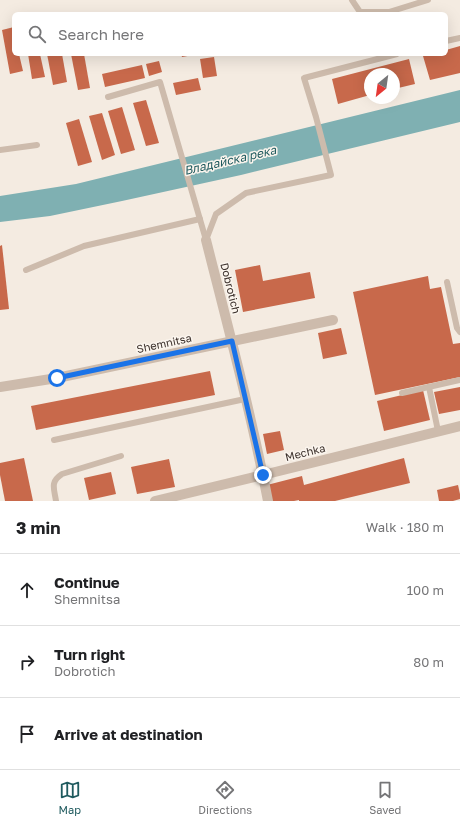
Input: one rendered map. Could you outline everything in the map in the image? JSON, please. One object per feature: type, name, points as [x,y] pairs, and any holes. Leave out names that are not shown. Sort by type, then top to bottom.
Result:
[{"type":"street","name":"Dobrotich","points":[[206,240],[232,341],[268,501]]},
{"type":"street","name":"Shemnitsa","points":[[0,387],[57,378],[333,320]]},
{"type":"street","name":"Mechka","points":[[155,501],[460,426]]},
{"type":"lane","points":[[352,0],[360,12],[389,12],[428,0]]},
{"type":"lane","points":[[448,41],[460,38]]},
{"type":"lane","points":[[206,240],[216,214],[246,193],[331,175],[304,78],[389,56]]},
{"type":"lane","points":[[108,97],[160,82],[206,240]]},
{"type":"lane","points":[[0,150],[37,145]]},
{"type":"lane","points":[[26,270],[84,246],[200,219]]},
{"type":"lane","points":[[447,282],[457,328],[460,332]]},
{"type":"lane","points":[[402,393],[460,380]]},
{"type":"lane","points":[[429,387],[438,431]]},
{"type":"lane","points":[[54,440],[245,399]]},
{"type":"lane","points":[[56,501],[53,487],[56,478],[62,474],[121,456]]},
{"type":"water","name":"Владайска река","points":[[460,90],[460,122],[241,175],[122,201],[50,216],[0,222],[0,196],[76,184]]},
{"type":"building","points":[[12,28],[12,56],[19,56],[23,71],[10,74],[2,30]]},
{"type":"building","points":[[460,46],[460,73],[430,80],[423,56],[448,56],[448,49]]},
{"type":"building","points":[[28,56],[40,56],[45,77],[32,79]]},
{"type":"building","points":[[47,56],[62,56],[67,82],[53,85]]},
{"type":"building","points":[[71,56],[84,56],[90,88],[78,90]]},
{"type":"building","points":[[214,57],[217,76],[203,78],[200,59]]},
{"type":"building","points":[[409,59],[415,84],[400,88],[400,68],[374,68]]},
{"type":"building","points":[[159,61],[162,72],[149,76],[146,64]]},
{"type":"building","points":[[142,65],[145,78],[105,87],[102,74]]},
{"type":"building","points":[[364,71],[364,97],[338,104],[332,79]]},
{"type":"building","points":[[198,78],[201,90],[176,95],[173,83]]},
{"type":"building","points":[[146,100],[159,143],[146,146],[133,103]]},
{"type":"building","points":[[122,107],[135,150],[121,154],[108,111]]},
{"type":"building","points":[[102,113],[115,155],[102,160],[89,116]]},
{"type":"building","points":[[79,119],[92,162],[78,166],[66,123]]},
{"type":"building","points":[[2,245],[9,309],[0,310],[0,246]]},
{"type":"building","points":[[260,265],[263,281],[310,272],[315,298],[243,312],[235,270]]},
{"type":"building","points":[[428,276],[430,289],[441,287],[453,344],[460,343],[460,377],[375,395],[353,292]]},
{"type":"building","points":[[341,328],[347,354],[323,359],[318,333]]},
{"type":"building","points":[[210,371],[215,395],[36,430],[31,406]]},
{"type":"building","points":[[460,387],[460,410],[439,414],[434,392]]},
{"type":"building","points":[[423,390],[430,420],[384,431],[377,401]]},
{"type":"building","points":[[280,431],[284,450],[267,454],[263,434]]},
{"type":"building","points":[[24,458],[33,501],[5,501],[0,475],[0,463]]},
{"type":"building","points":[[404,458],[410,483],[335,501],[271,501],[267,485],[302,476],[304,485]]},
{"type":"building","points":[[169,459],[175,487],[137,494],[131,467]]},
{"type":"building","points":[[111,472],[116,494],[89,500],[84,478]]},
{"type":"building","points":[[458,485],[460,499],[453,501],[439,501],[437,490]]},
{"type":"route","points":[[57,378],[232,341],[263,475]]}]
